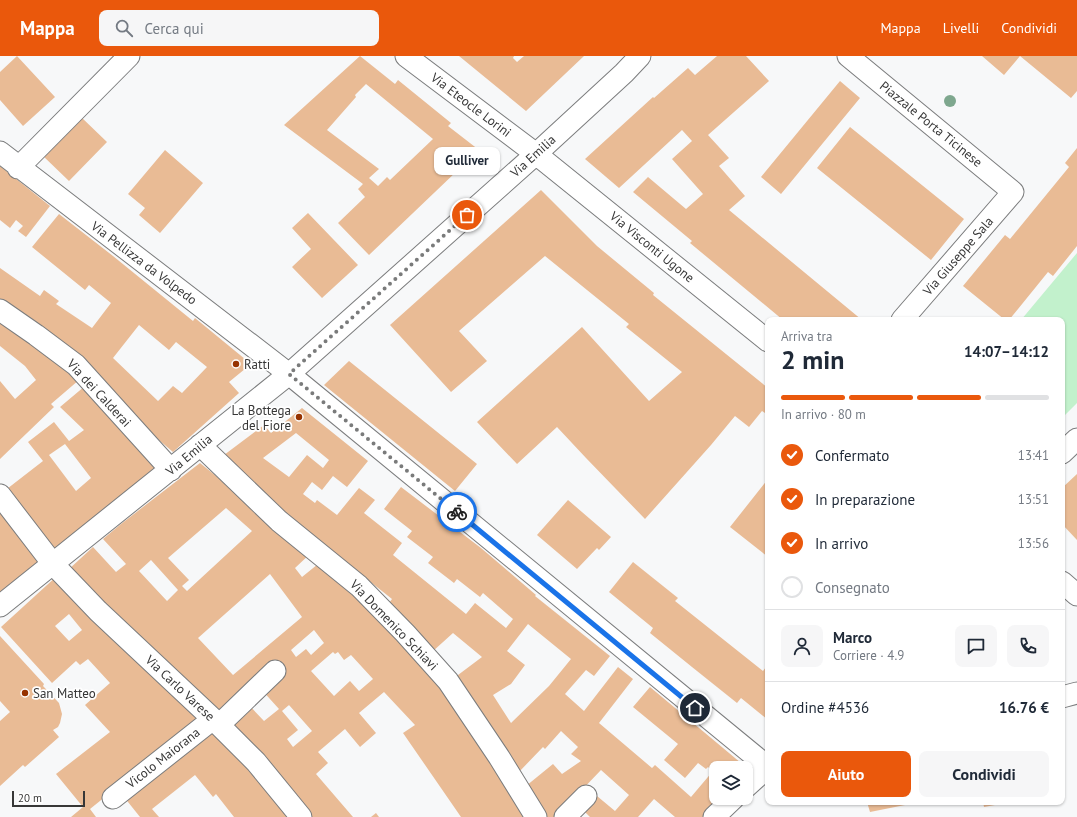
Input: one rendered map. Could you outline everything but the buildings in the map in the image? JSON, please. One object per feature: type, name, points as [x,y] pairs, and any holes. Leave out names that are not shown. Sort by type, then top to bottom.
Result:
[{"type":"street","points":[[18,168],[128,56]]},
{"type":"street","name":"Via Eteocle Lorini","points":[[406,56],[536,154]]},
{"type":"street","name":"Via Emilia","points":[[0,606],[289,374],[536,154],[624,73],[640,56]]},
{"type":"street","name":"Via Emilia","points":[[624,73],[648,56]]},
{"type":"street","name":"Piazzale Porta Ticinese","points":[[848,56],[1013,192]]},
{"type":"street","name":"Via Pellizza da Volpedo","points":[[0,152],[18,168],[289,374],[765,765]]},
{"type":"street","name":"Via Visconti Ugone","points":[[536,154],[765,339]]},
{"type":"street","name":"Via Giuseppe Sala","points":[[905,317],[1013,192]]},
{"type":"street","name":"Via dei Calderai","points":[[0,310],[76,365],[171,470]]},
{"type":"street","points":[[1065,450],[1077,439]]},
{"type":"street","name":"Via Domenico Schiavi","points":[[200,445],[279,521],[359,586],[405,633],[448,681],[499,757],[536,817]]},
{"type":"street","name":"Via Carlo Varese","points":[[0,495],[53,564],[98,611],[216,722],[256,762],[302,817]]},
{"type":"street","points":[[1065,585],[1077,596]]},
{"type":"street","name":"Vicolo Maiorana","points":[[113,798],[216,722],[276,671]]},
{"type":"street","points":[[1065,696],[1077,693]]},
{"type":"street","points":[[753,781],[765,770]]},
{"type":"street","points":[[565,817],[586,796]]},
{"type":"street","points":[[714,817],[727,805]]},
{"type":"green space","points":[[1077,253],[1077,403],[1065,415],[1065,317],[1024,317]]},
{"type":"way so far","points":[[457,512],[289,374],[467,215]]},
{"type":"place","name":"Gulliver","points":[[467,215]]},
{"type":"place","name":"Ratti","points":[[236,364]]},
{"type":"place","name":"La Bottega del Fiore","points":[[299,417]]},
{"type":"place","name":"San Matteo","points":[[25,693]]},
{"type":"route","points":[[457,512],[695,708]]}]
